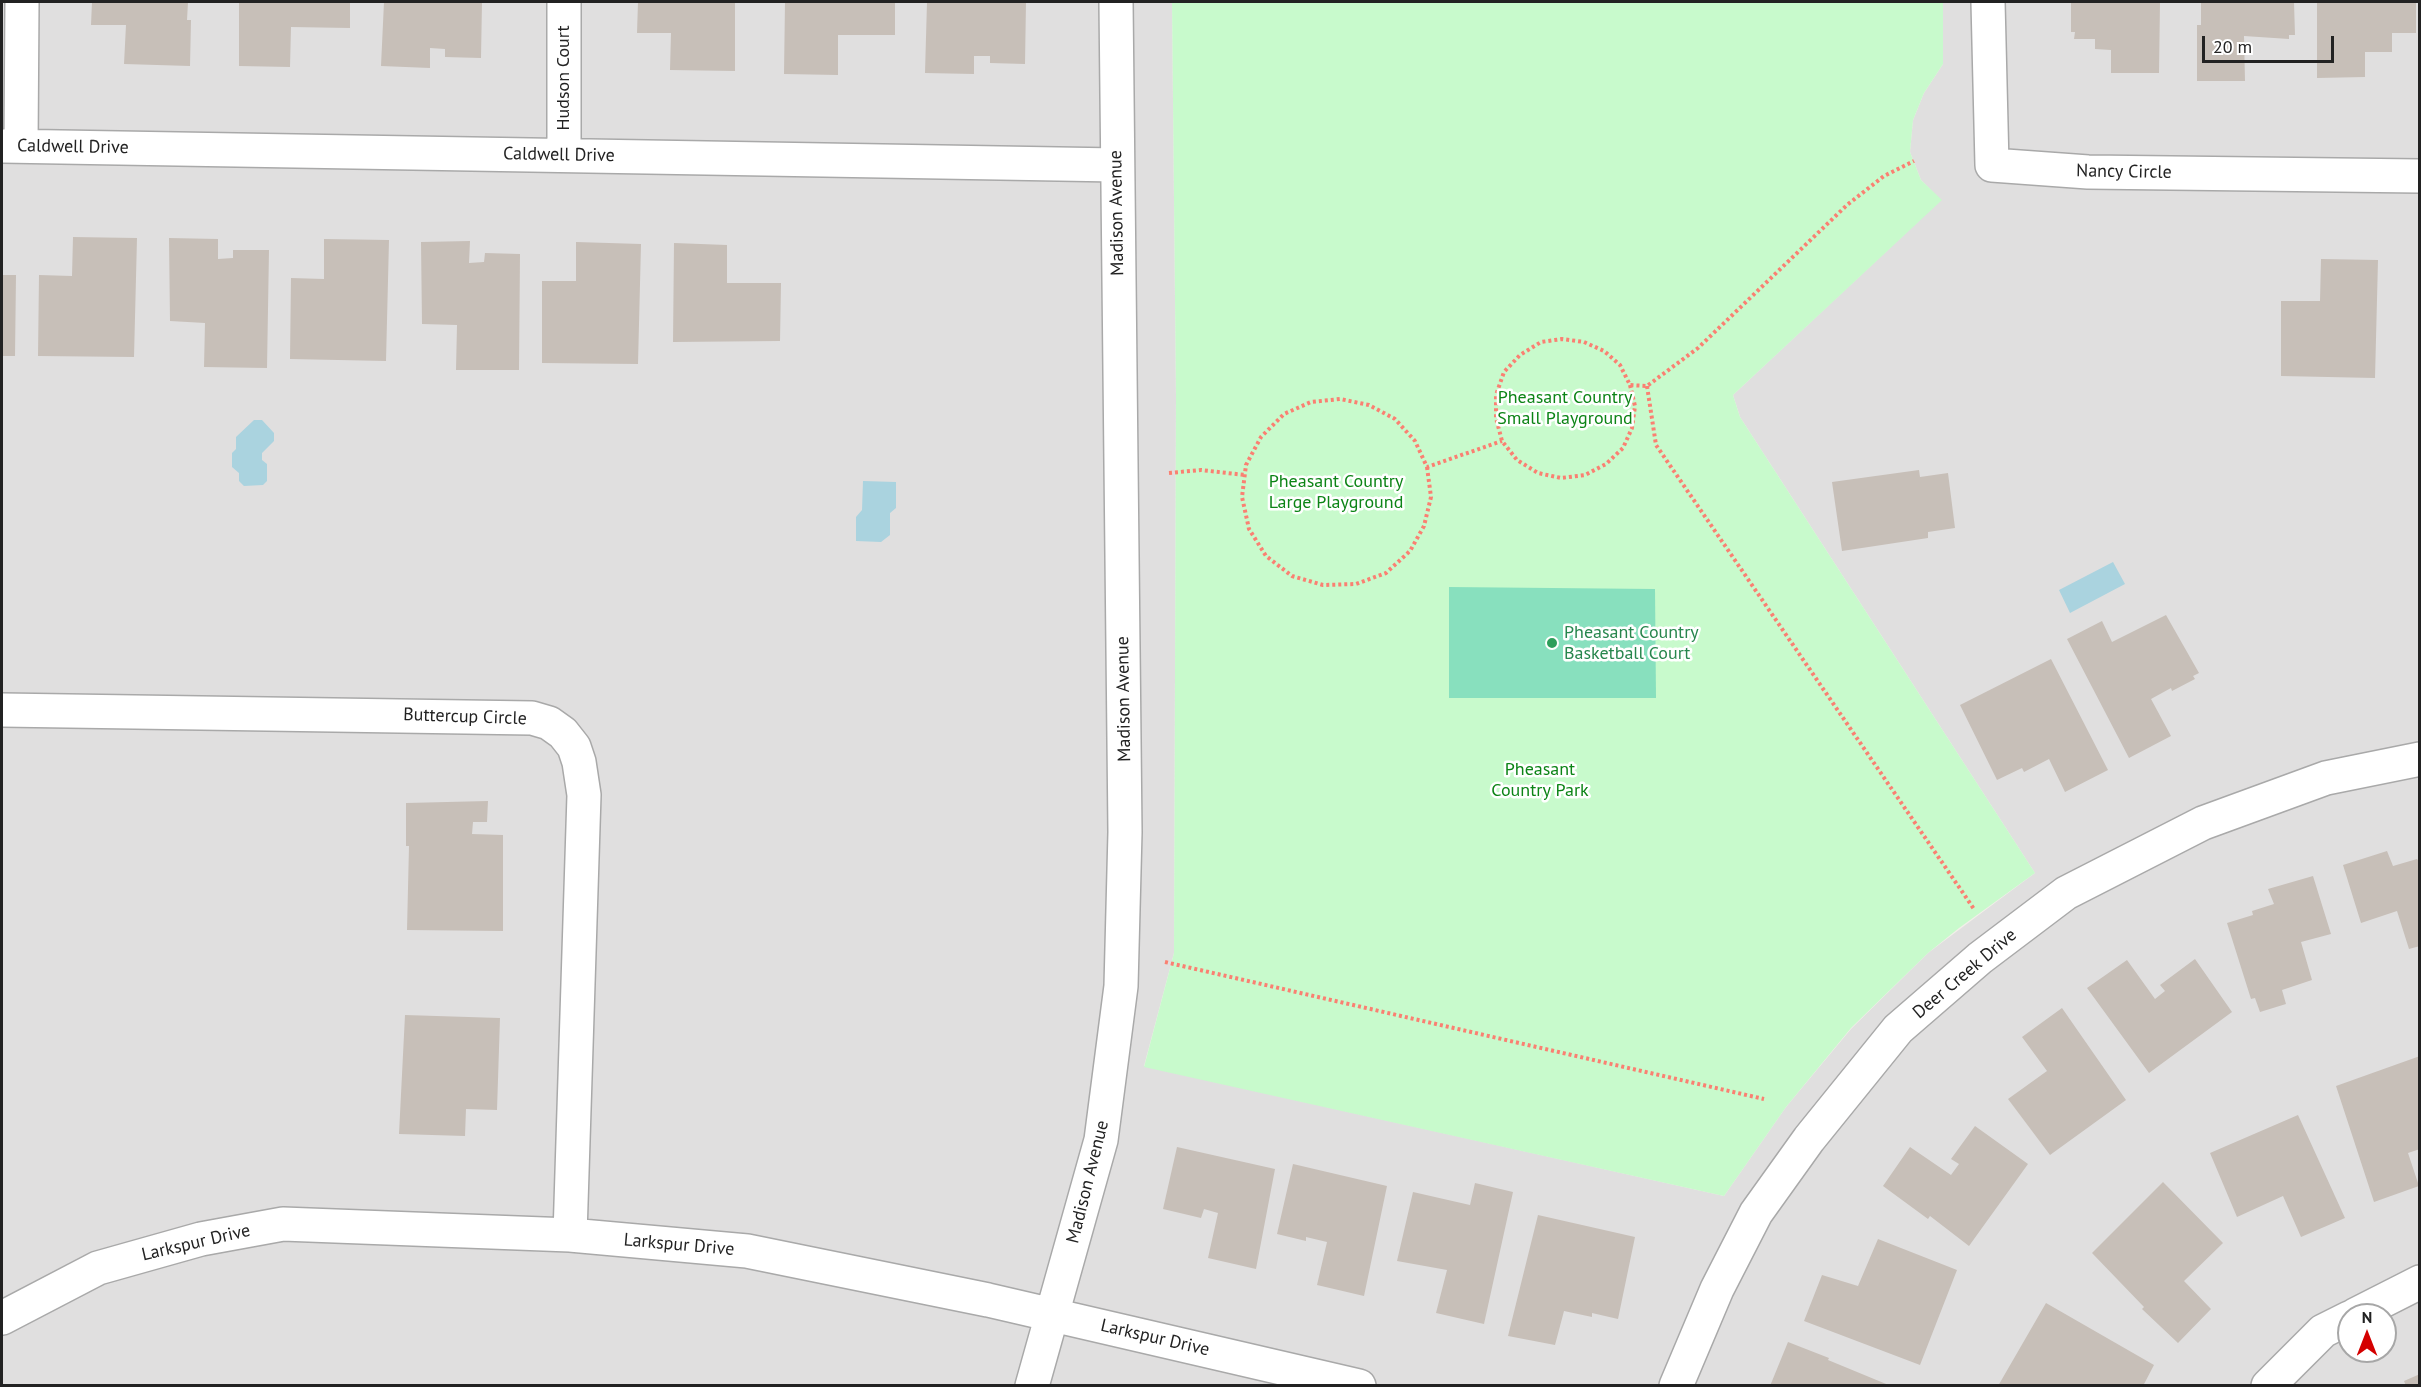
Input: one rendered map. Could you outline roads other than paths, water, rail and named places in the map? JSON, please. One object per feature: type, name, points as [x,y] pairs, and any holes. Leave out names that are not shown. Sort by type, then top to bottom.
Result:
[{"type":"street","points":[[11,146],[22,2]]},
{"type":"street","name":"Hudson Court","points":[[564,2],[564,155]]},
{"type":"street","name":"Madison Avenue","points":[[1032,1386],[1101,1140],[1121,986],[1125,832],[1116,2]]},
{"type":"street","name":"Nancy Circle","points":[[1988,2],[1992,165],[2088,172],[2420,176]]},
{"type":"street","name":"Caldwell Drive","points":[[11,146],[1117,165]]},
{"type":"street","name":"Buttercup Circle","points":[[2,710],[532,718],[549,723],[563,733],[576,754],[584,795],[570,1234]]},
{"type":"street","name":"Deer Creek Drive","points":[[1676,1386],[1717,1289],[1756,1213],[1809,1139],[1898,1029],[1980,958],[2066,893],[2203,823],[2326,778],[2420,759]]},
{"type":"street","name":"Larkspur Drive","points":[[2,1318],[98,1268],[201,1239],[283,1224],[570,1234],[747,1251],[1053,1314],[1359,1386]]},
{"type":"street","points":[[2379,1303],[2420,1282]]},
{"type":"street","points":[[2268,1386],[2323,1331],[2337,1324]]},
{"type":"water","points":[[254,420],[262,420],[274,433],[274,441],[262,453],[262,460],[267,464],[267,481],[263,485],[244,486],[239,481],[239,473],[232,467],[232,453],[236,449],[236,437]]},
{"type":"water","points":[[863,481],[896,482],[896,508],[890,513],[890,535],[881,542],[856,541],[856,517],[862,510]]},
{"type":"water","points":[[2113,562],[2125,584],[2070,613],[2059,590]]},
{"type":"place","name":"Pheasant Country Basketball Court","points":[[1552,643]]},
{"type":"park label","name":"Pheasant Country Small Playground","points":[[1565,408]]},
{"type":"park label","name":"Pheasant Country Large Playground","points":[[1336,492]]},
{"type":"park label","name":"Pheasant Country Park","points":[[1540,780]]}]
